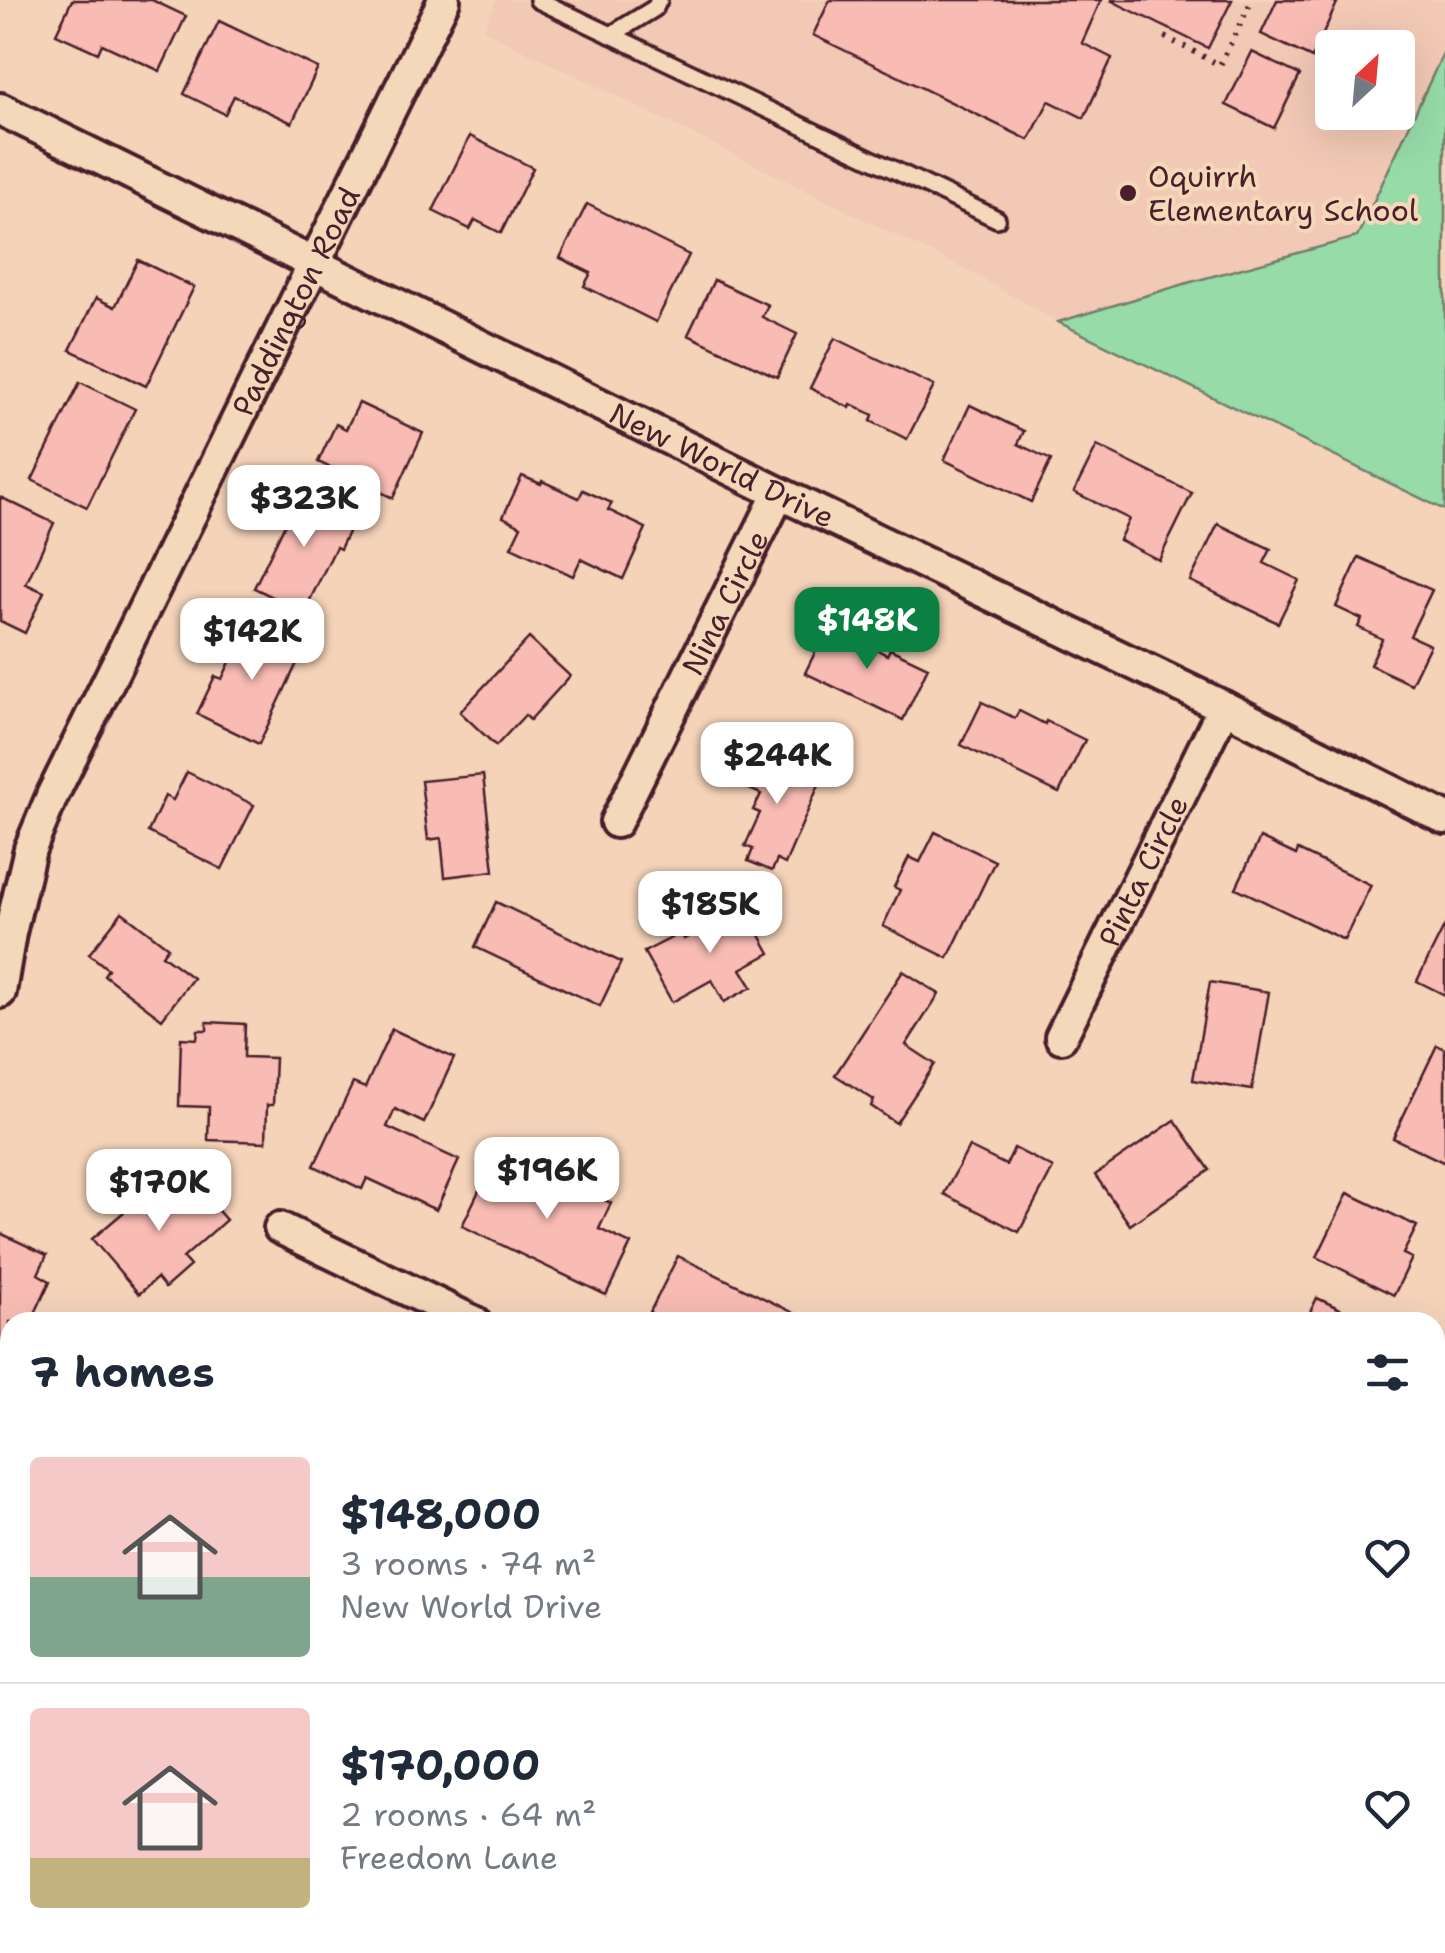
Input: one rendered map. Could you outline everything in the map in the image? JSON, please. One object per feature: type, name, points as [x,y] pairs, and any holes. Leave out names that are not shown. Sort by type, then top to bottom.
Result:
[{"type":"street","name":"Paddington Road","points":[[0,992],[30,849],[52,796],[444,0]]},
{"type":"street","name":"New World Drive","points":[[0,109],[1445,818]]},
{"type":"street","name":"Nina Circle","points":[[616,822],[780,493]]},
{"type":"street","name":"Pinta Circle","points":[[1061,1037],[1224,707]]},
{"type":"street","points":[[280,1228],[453,1312]]},
{"type":"lane","points":[[538,0],[556,4],[611,35],[998,219]]},
{"type":"lane","points":[[611,35],[656,8],[659,0]]},
{"type":"path","points":[[1165,37],[1220,66],[1252,0]]},
{"type":"shaded area","name":"Oquirrh Elementary School","points":[[497,0],[1445,0],[1445,510],[1058,322],[972,273],[483,30]]},
{"type":"green space","points":[[1445,49],[1445,510],[1058,322],[1357,237],[1407,130],[1415,130],[1415,113]]},
{"type":"building","points":[[72,0],[152,0],[186,16],[160,71],[102,44],[98,53],[56,34]]},
{"type":"building","points":[[830,0],[1101,0],[1082,43],[1112,58],[1084,118],[1049,101],[1029,140],[813,35]]},
{"type":"building","points":[[1110,0],[1232,0],[1208,48]]},
{"type":"building","points":[[1277,0],[1337,3],[1325,30],[1315,30],[1312,58],[1261,34]]},
{"type":"building","points":[[219,21],[318,68],[292,123],[234,96],[225,114],[184,94]]},
{"type":"building","points":[[1252,52],[1300,75],[1274,128],[1226,105]]},
{"type":"building","points":[[470,136],[533,168],[501,233],[475,220],[470,229],[433,211]]},
{"type":"building","points":[[587,204],[689,255],[656,322],[584,286],[591,273],[560,258]]},
{"type":"building","points":[[138,260],[194,287],[146,386],[70,350],[96,298],[115,307]]},
{"type":"building","points":[[714,280],[768,305],[762,317],[797,334],[777,377],[688,335]]},
{"type":"building","points":[[835,338],[934,386],[907,439],[871,421],[873,415],[810,388]]},
{"type":"building","points":[[80,382],[135,409],[87,507],[32,480]]},
{"type":"building","points":[[359,403],[423,433],[393,498],[318,462],[336,424],[346,429]]},
{"type":"building","points":[[970,405],[1024,431],[1018,444],[1051,460],[1031,502],[944,460]]},
{"type":"building","points":[[1097,446],[1192,493],[1159,560],[1119,540],[1129,519],[1074,492]]},
{"type":"building","points":[[522,476],[579,498],[583,490],[612,503],[608,510],[646,528],[623,579],[581,559],[573,576],[511,547],[521,526],[503,517]]},
{"type":"building","points":[[302,489],[356,515],[304,612],[254,588]]},
{"type":"building","points":[[0,497],[54,523],[26,584],[44,592],[25,633],[0,621]]},
{"type":"building","points":[[1218,524],[1271,549],[1264,563],[1299,580],[1278,623],[1190,581]]},
{"type":"building","points":[[1359,557],[1432,590],[1410,636],[1430,645],[1411,684],[1370,665],[1382,639],[1358,627],[1362,619],[1336,607]]},
{"type":"building","points":[[250,620],[305,646],[259,744],[197,714],[215,676],[222,679]]},
{"type":"building","points":[[829,624],[887,655],[890,649],[928,667],[903,720],[805,673]]},
{"type":"building","points":[[529,638],[570,676],[530,720],[525,715],[496,746],[460,712]]},
{"type":"building","points":[[982,702],[1015,718],[1019,711],[1085,740],[1059,793],[961,745]]},
{"type":"building","points":[[753,750],[821,780],[785,864],[777,860],[772,871],[748,861],[753,849],[745,846],[760,813],[753,810],[761,794],[738,784]]},
{"type":"building","points":[[187,772],[254,805],[222,869],[148,832],[165,796],[173,800]]},
{"type":"building","points":[[483,775],[494,871],[445,877],[441,838],[428,840],[421,781]]},
{"type":"building","points":[[935,832],[995,861],[948,958],[883,926],[900,890],[894,887],[909,857],[920,862]]},
{"type":"building","points":[[1260,838],[1296,855],[1298,850],[1371,885],[1344,940],[1236,888]]},
{"type":"building","points":[[496,902],[621,962],[600,1006],[475,947]]},
{"type":"building","points":[[742,903],[770,953],[741,969],[752,987],[724,1002],[712,980],[672,1002],[644,952],[681,933],[684,939]]},
{"type":"building","points":[[122,912],[168,947],[162,955],[193,978],[162,1019],[104,975],[108,969],[89,954]]},
{"type":"building","points":[[1445,925],[1445,995],[1417,981]]},
{"type":"building","points":[[903,971],[939,994],[906,1045],[935,1064],[896,1123],[871,1106],[874,1100],[835,1075]]},
{"type":"building","points":[[1210,982],[1269,992],[1252,1090],[1193,1080]]},
{"type":"building","points":[[207,1022],[245,1024],[244,1057],[275,1058],[273,1105],[267,1105],[266,1142],[208,1140],[209,1107],[179,1106],[181,1038],[197,1039],[198,1030],[207,1030]]},
{"type":"building","points":[[392,1029],[454,1058],[424,1123],[395,1109],[387,1127],[459,1160],[436,1210],[367,1178],[362,1189],[314,1166],[353,1083],[365,1088]]},
{"type":"building","points":[[1437,1045],[1445,1049],[1445,1163],[1393,1138]]},
{"type":"building","points":[[1175,1120],[1210,1170],[1130,1225],[1095,1175]]},
{"type":"building","points":[[969,1147],[1006,1165],[1014,1148],[1053,1168],[1019,1232],[944,1194]]},
{"type":"building","points":[[499,1149],[611,1203],[599,1229],[631,1244],[606,1295],[462,1226]]},
{"type":"building","points":[[187,1175],[226,1220],[183,1258],[190,1266],[165,1288],[157,1278],[139,1294],[92,1239],[152,1188],[160,1198]]},
{"type":"building","points":[[1348,1193],[1417,1226],[1403,1254],[1412,1258],[1394,1295],[1317,1257]]},
{"type":"building","points":[[0,1233],[47,1255],[38,1274],[50,1281],[36,1312],[0,1312]]},
{"type":"building","points":[[678,1256],[792,1312],[650,1312]]},
{"type":"building","points":[[1317,1298],[1347,1312],[1310,1312]]},
{"type":"place","name":"Oquirrh Elementary School","points":[[1128,193]]}]
